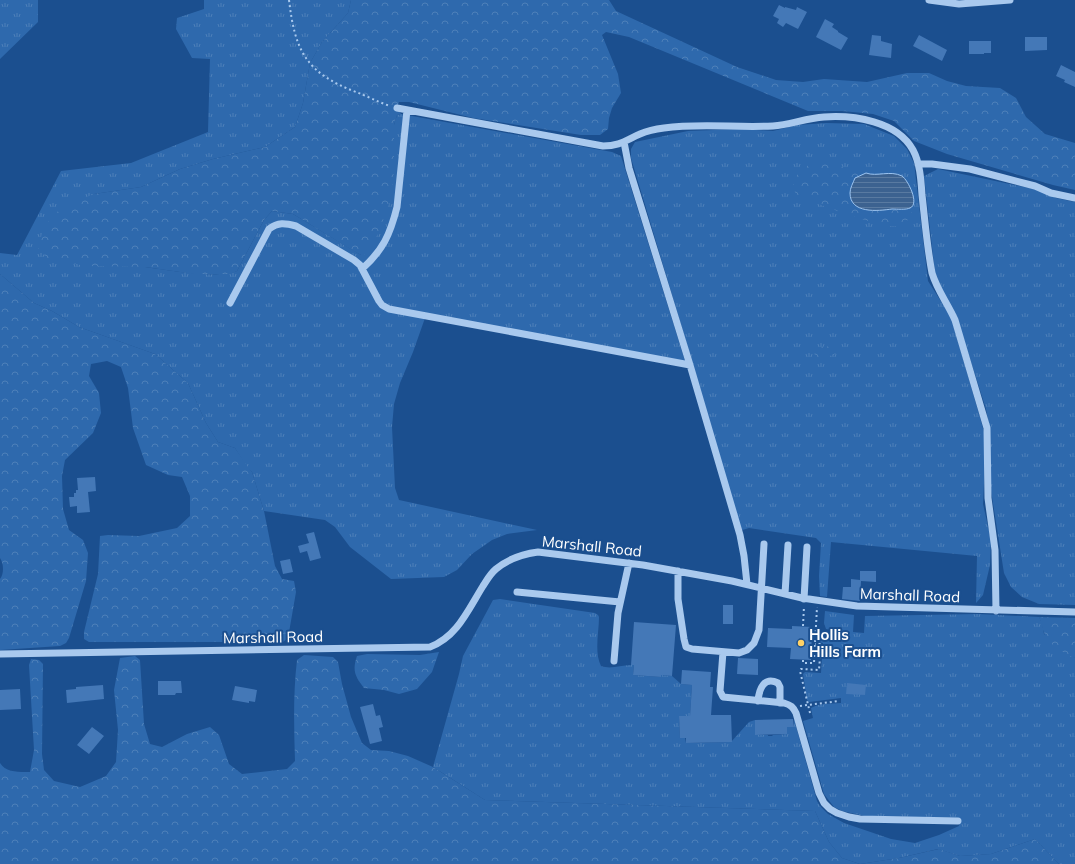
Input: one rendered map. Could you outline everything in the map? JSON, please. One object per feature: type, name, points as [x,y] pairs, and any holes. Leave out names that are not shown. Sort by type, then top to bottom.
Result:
[{"type":"street","points":[[929,0],[959,4],[1010,0]]},
{"type":"street","points":[[396,108],[597,145],[610,146],[624,142],[640,134],[663,128],[718,125],[774,126],[824,117],[868,120],[884,126],[898,134],[912,150],[918,164],[932,273],[936,286],[951,310],[955,320],[987,428],[987,485],[995,556],[996,611]]},
{"type":"street","points":[[362,269],[384,244],[394,222],[400,188],[407,110]]},
{"type":"street","points":[[624,142],[629,168],[690,365],[740,535],[744,556],[746,584]]},
{"type":"street","points":[[918,164],[932,164],[970,169],[1035,186],[1051,193],[1075,198]]},
{"type":"street","points":[[230,303],[269,229],[276,224],[288,224],[296,226],[344,253],[360,266],[382,305],[389,309],[690,365]]},
{"type":"street","points":[[678,571],[678,599],[686,647],[722,652],[744,652],[754,642],[759,630],[764,544]]},
{"type":"street","points":[[785,594],[788,545]]},
{"type":"street","points":[[804,599],[807,547]]},
{"type":"street","name":"Marshall Road","points":[[0,654],[430,647],[452,634],[494,570],[523,554],[538,552],[629,563],[678,571],[746,584],[804,599],[857,606],[1075,612]]},
{"type":"street","points":[[614,661],[620,602],[629,563]]},
{"type":"street","points":[[517,592],[620,602]]},
{"type":"street","points":[[722,652],[721,695],[725,698],[780,703],[790,705],[793,708],[796,713],[819,793],[824,803],[830,809],[837,813],[860,819],[958,821]]},
{"type":"street","points":[[758,701],[761,688],[770,681],[775,681],[780,687],[780,703]]},
{"type":"path","points":[[289,0],[295,35],[303,54],[313,68],[330,81],[343,88],[396,108]]},
{"type":"path","points":[[803,626],[804,599]]},
{"type":"path","points":[[803,660],[803,663],[814,663],[817,601]]},
{"type":"path","points":[[810,713],[800,670],[820,670],[821,644],[815,644]]},
{"type":"path","points":[[793,708],[808,704],[839,700]]},
{"type":"green space","points":[[0,0],[38,0],[38,22],[0,59]]},
{"type":"green space","points":[[204,0],[351,0],[348,13],[322,42],[310,63],[303,103],[295,127],[265,147],[213,159],[180,169],[141,187],[94,194],[145,267],[205,274],[237,271],[264,220],[272,211],[293,214],[361,255],[394,140],[394,125],[397,115],[401,114],[612,152],[621,156],[686,364],[425,318],[400,383],[394,404],[392,427],[395,488],[399,500],[537,530],[507,534],[492,540],[472,554],[457,570],[444,577],[391,579],[350,547],[335,527],[325,520],[264,511],[252,472],[235,448],[218,442],[206,423],[188,383],[155,354],[79,327],[52,311],[34,303],[0,274],[0,253],[17,255],[61,171],[131,163],[208,132],[210,59],[192,58],[176,29],[177,18],[204,9]]},
{"type":"green space","points":[[351,0],[609,0],[616,11],[737,67],[776,80],[803,82],[824,79],[867,82],[907,73],[929,73],[947,81],[966,86],[1000,88],[1016,98],[1026,117],[1045,134],[1075,143],[1075,190],[947,154],[914,141],[894,121],[873,114],[842,111],[808,111],[629,37],[606,32],[602,35],[618,74],[621,93],[612,108],[608,129],[600,135],[581,135],[473,118],[409,102],[399,102],[397,108],[401,114],[397,115],[394,125],[394,171],[390,201],[378,234],[364,255],[352,250],[293,214],[272,211],[264,220],[237,271],[230,274],[194,274],[145,267],[86,266],[48,259],[38,249],[44,226],[62,207],[94,194],[141,187],[180,169],[213,159],[265,147],[295,127],[303,103],[310,63],[322,42],[348,13]]},
{"type":"green space","points":[[826,123],[864,124],[894,136],[907,149],[914,163],[928,281],[951,317],[986,441],[983,504],[991,540],[990,565],[983,595],[976,603],[977,556],[831,542],[827,597],[820,596],[819,576],[821,543],[816,538],[749,528],[739,531],[693,365],[631,158],[631,149],[635,142],[688,131],[741,129],[773,131],[797,125]]},
{"type":"green space","points":[[819,161],[866,173],[855,179],[899,208],[909,209],[912,212],[910,217],[905,223],[897,226],[889,226],[847,214],[796,195],[794,186],[796,176],[806,166]]},
{"type":"green space","points":[[938,169],[1039,190],[1056,198],[1075,202],[1075,605],[1039,604],[1022,597],[1011,587],[1004,573],[990,484],[989,426],[986,409],[957,318],[941,289],[935,273],[924,176]]},
{"type":"green space","points":[[0,274],[34,303],[52,311],[79,327],[155,354],[188,383],[206,423],[218,442],[235,448],[252,472],[264,511],[275,566],[282,579],[294,581],[296,592],[288,638],[283,642],[89,642],[84,639],[84,632],[98,574],[100,536],[139,536],[177,528],[190,516],[190,496],[182,477],[168,475],[146,465],[133,428],[128,388],[121,367],[107,361],[91,364],[89,376],[99,393],[101,413],[93,433],[65,460],[62,476],[63,509],[69,530],[83,540],[88,553],[86,581],[69,638],[66,643],[60,646],[0,650],[0,579],[3,569],[0,558]]},
{"type":"green space","points":[[835,346],[839,351],[832,356],[816,357],[814,353],[815,349],[821,347]]},
{"type":"green space","points":[[500,599],[595,613],[599,617],[597,648],[601,666],[613,667],[634,665],[633,675],[661,677],[661,675],[672,676],[681,684],[692,685],[690,716],[679,716],[680,738],[685,738],[686,743],[731,742],[749,722],[755,720],[755,735],[772,736],[787,734],[787,727],[794,727],[794,719],[817,801],[820,806],[828,814],[844,823],[891,839],[915,843],[959,826],[959,818],[864,816],[842,811],[834,807],[824,794],[803,721],[813,718],[811,708],[814,706],[821,704],[841,703],[841,698],[809,702],[807,700],[803,674],[805,672],[821,673],[823,643],[819,642],[819,637],[843,639],[843,632],[826,629],[824,623],[825,611],[854,615],[853,632],[864,633],[865,616],[978,614],[1039,617],[1044,634],[1075,658],[1075,864],[1059,864],[1035,839],[991,854],[960,856],[938,849],[899,858],[860,864],[842,858],[829,842],[815,811],[485,800],[433,767],[463,656],[493,600]]},
{"type":"green space","points":[[1039,617],[1075,618],[1075,658],[1062,652],[1047,639]]},
{"type":"green space","points":[[439,652],[432,672],[417,689],[399,694],[384,690],[364,688],[355,673],[357,656],[367,654],[420,655]]},
{"type":"green space","points":[[304,655],[333,657],[338,662],[351,717],[362,743],[371,750],[389,751],[408,756],[433,767],[485,800],[815,811],[829,842],[842,858],[860,864],[0,864],[0,763],[9,770],[30,772],[34,750],[29,665],[31,659],[39,660],[43,664],[42,754],[44,770],[54,781],[80,787],[106,776],[116,762],[118,730],[114,690],[120,658],[135,656],[140,660],[144,724],[150,744],[162,747],[187,734],[210,727],[219,735],[229,764],[242,774],[287,769],[295,761],[294,711],[297,660]]},
{"type":"green space","points":[[1035,839],[1059,864],[860,864],[899,858],[939,849],[960,856],[991,854]]},
{"type":"shaded area","points":[[866,173],[897,174],[902,176],[912,192],[914,202],[913,206],[906,209],[866,210],[855,205],[851,200],[851,187],[855,178]]},
{"type":"building","points":[[779,5],[796,10],[797,7],[807,12],[798,29],[786,23],[783,27],[777,23],[779,19],[773,16]]},
{"type":"building","points":[[825,19],[834,24],[832,27],[848,38],[841,50],[816,37]]},
{"type":"building","points":[[872,35],[881,36],[881,41],[892,44],[891,58],[869,55]]},
{"type":"building","points":[[919,35],[947,50],[942,61],[913,46]]},
{"type":"building","points":[[1025,37],[1047,37],[1047,50],[1025,51]]},
{"type":"building","points":[[969,41],[991,41],[991,53],[969,54]]},
{"type":"building","points":[[1061,65],[1075,72],[1075,87],[1056,76]]},
{"type":"building","points":[[95,477],[96,491],[88,492],[90,512],[77,513],[77,506],[70,507],[69,497],[74,497],[74,493],[78,490],[77,478]]},
{"type":"building","points":[[314,532],[321,558],[310,561],[307,551],[300,553],[298,546],[309,543],[306,534]]},
{"type":"building","points":[[290,559],[293,572],[283,574],[280,561]]},
{"type":"building","points":[[860,571],[876,571],[876,582],[861,581],[860,601],[842,599],[843,587],[851,587],[851,579],[860,580]]},
{"type":"building","points":[[723,605],[733,605],[733,624],[723,624]]},
{"type":"building","points":[[634,622],[676,625],[672,676],[661,675],[661,677],[633,675],[634,665],[631,665]]},
{"type":"building","points":[[792,626],[812,627],[811,660],[790,659],[791,648],[767,647],[768,628],[792,629]]},
{"type":"building","points":[[738,658],[758,659],[758,675],[737,674]]},
{"type":"building","points":[[682,670],[711,672],[710,687],[713,687],[711,715],[731,715],[732,742],[686,743],[686,738],[680,738],[679,716],[690,716],[692,685],[681,684]]},
{"type":"building","points":[[158,681],[181,681],[182,693],[176,693],[175,695],[158,695]]},
{"type":"building","points":[[847,683],[866,685],[865,695],[846,694]]},
{"type":"building","points":[[103,685],[104,699],[67,703],[66,690],[76,689],[76,687]]},
{"type":"building","points":[[235,686],[257,690],[255,702],[249,701],[249,703],[232,700]]},
{"type":"building","points":[[20,689],[21,709],[0,710],[0,690]]},
{"type":"building","points":[[373,704],[376,716],[380,715],[383,727],[379,728],[382,741],[370,744],[360,707]]},
{"type":"building","points":[[793,719],[794,727],[787,727],[787,734],[755,735],[755,720]]},
{"type":"building","points":[[92,727],[104,736],[89,754],[77,745]]},
{"type":"place","name":"Hollis Hills Farm","points":[[801,643]]}]
